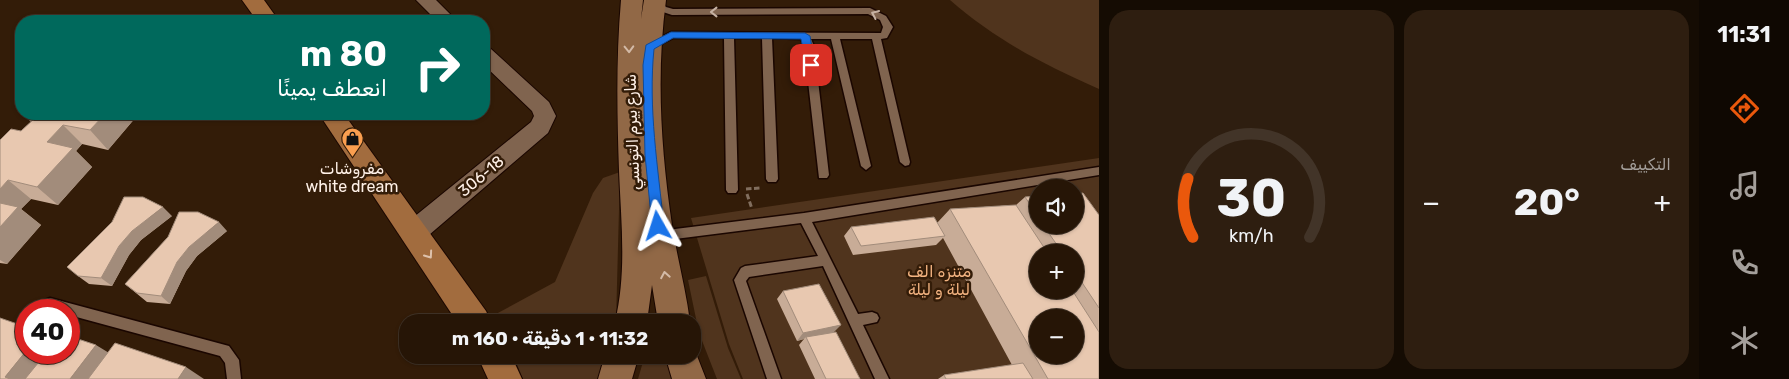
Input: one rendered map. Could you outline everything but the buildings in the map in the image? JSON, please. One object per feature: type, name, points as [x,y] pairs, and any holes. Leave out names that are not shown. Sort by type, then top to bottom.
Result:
[{"type":"main road","points":[[253,0],[264,15]]},
{"type":"main road","points":[[335,120],[469,314]]},
{"type":"main road","points":[[498,364],[505,379]]},
{"type":"street","points":[[425,0],[441,15]]},
{"type":"street","name":"شارع بيرم التونسي","points":[[647,0],[650,47],[648,65],[651,155],[660,244],[673,314]]},
{"type":"street","name":"شارع بيرم التونسي","points":[[633,314],[636,303],[636,254],[628,39],[647,0]]},
{"type":"street","points":[[490,60],[541,107],[545,116]]},
{"type":"street","name":"306-18","points":[[413,233],[540,127],[545,116]]},
{"type":"street","points":[[614,379],[619,364]]},
{"type":"street","points":[[684,364],[688,379]]},
{"type":"lane","points":[[647,0],[672,12],[870,11],[883,18],[888,27],[884,36],[671,35],[650,47]]},
{"type":"lane","points":[[729,35],[732,190]]},
{"type":"lane","points":[[767,36],[772,180]]},
{"type":"lane","points":[[805,36],[809,46],[823,175]]},
{"type":"lane","points":[[834,36],[866,166]]},
{"type":"lane","points":[[876,36],[905,162]]},
{"type":"lane","points":[[675,234],[804,218],[1099,171]]},
{"type":"lane","points":[[804,218],[882,379]]},
{"type":"lane","points":[[774,379],[740,280],[745,272],[826,260]]},
{"type":"lane","points":[[80,312],[224,351],[232,360],[234,379]]},
{"type":"lane","points":[[855,320],[872,318]]},
{"type":"path","points":[[732,190],[746,189],[757,224]]},
{"type":"green space","points":[[950,0],[1099,0],[1099,89],[1003,40]]},
{"type":"green space","name":"متنزه الف ليلة و ليلة","points":[[1099,158],[1099,379],[743,379],[729,344],[691,218]]},
{"type":"green space","points":[[620,172],[616,314],[496,314],[555,282],[593,193],[603,178]]},
{"type":"green space","points":[[706,276],[728,348],[741,379],[717,379],[701,338],[701,314],[695,314],[688,280]]},
{"type":"green space","points":[[517,364],[606,364],[600,379],[523,379]]},
{"type":"green space","points":[[642,364],[671,364],[674,379],[638,379]]},
{"type":"place","name":"مفروشات white dream","points":[[352,158]]},
{"type":"route","points":[[658,226],[651,155],[648,65],[650,47],[658,40],[671,35],[805,36],[809,46],[811,65]]}]
